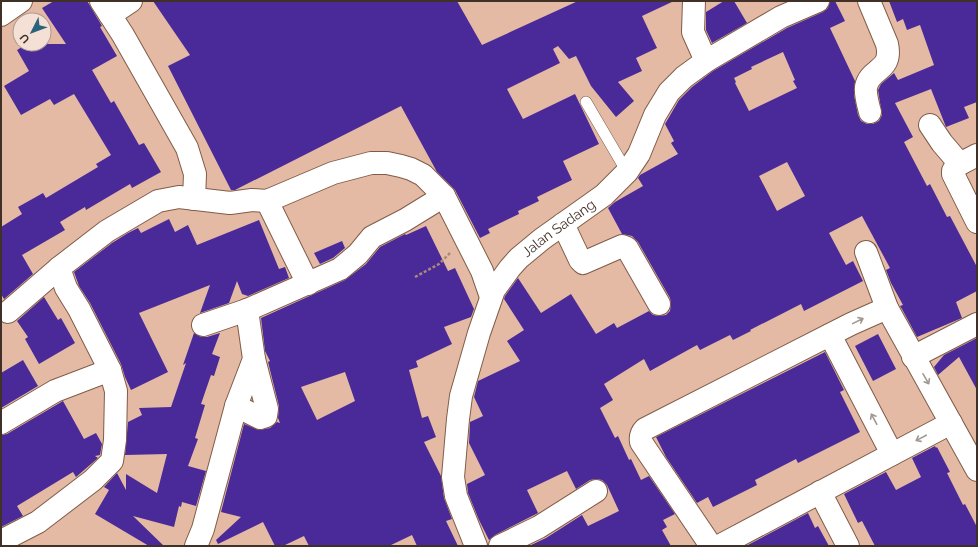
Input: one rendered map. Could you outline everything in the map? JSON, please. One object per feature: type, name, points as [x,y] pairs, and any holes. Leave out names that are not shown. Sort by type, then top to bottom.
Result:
[{"type":"street","points":[[1,15],[21,1]]},
{"type":"street","points":[[131,1],[105,8],[160,98],[187,148],[195,174],[194,199]]},
{"type":"street","points":[[694,1],[693,32],[706,61]]},
{"type":"street","name":"Jalan Sadang","points":[[476,546],[456,496],[453,477],[461,396],[494,290],[519,258],[604,195],[627,172],[639,154],[662,102],[675,84],[706,61],[781,18],[796,5],[818,1]]},
{"type":"street","points":[[869,1],[888,44],[889,51],[887,62],[866,85],[870,112]]},
{"type":"street","points":[[930,124],[942,143],[968,160],[954,168],[953,174],[977,222]]},
{"type":"street","points":[[8,312],[59,268],[107,232],[158,201],[179,197],[230,203],[252,200],[267,201],[333,173],[371,163],[387,163],[411,169],[423,175],[444,196],[482,271],[491,297]]},
{"type":"street","points":[[203,325],[247,310],[340,270],[358,254],[372,237],[405,220],[444,196]]},
{"type":"street","points":[[267,201],[308,284]]},
{"type":"street","points":[[563,224],[580,260],[583,263],[624,246],[659,304]]},
{"type":"street","points":[[866,252],[887,308],[977,470]]},
{"type":"street","points":[[1,541],[38,522],[93,480],[112,462],[115,440],[116,391],[110,370],[79,309],[66,288],[59,268]]},
{"type":"street","points":[[711,546],[642,442],[641,434],[645,429],[887,308]]},
{"type":"street","points":[[236,406],[260,418],[266,416],[267,409],[254,359],[247,310]]},
{"type":"street","points":[[913,357],[977,324]]},
{"type":"street","points":[[830,336],[892,454]]},
{"type":"street","points":[[196,546],[203,529],[236,406],[254,359]]},
{"type":"street","points":[[1,423],[55,391],[110,370]]},
{"type":"street","points":[[719,546],[950,423]]},
{"type":"street","points":[[500,546],[539,527],[596,491]]},
{"type":"street","points":[[820,492],[848,546]]},
{"type":"lane","points":[[586,102],[627,172]]},
{"type":"path","points":[[415,277],[439,264],[465,238]]},
{"type":"building","points":[[54,1],[87,1],[117,56],[92,70],[111,103],[114,101],[139,145],[144,143],[161,172],[132,188],[130,184],[86,210],[85,207],[60,222],[65,230],[22,255],[33,274],[4,299],[1,294],[1,227],[22,214],[18,207],[43,193],[46,198],[98,167],[96,164],[111,155],[74,94],[54,105],[50,99],[21,115],[4,86],[29,71],[18,52],[52,52],[52,44],[66,44],[52,23],[52,12],[45,12],[42,8]]},
{"type":"building","points":[[153,1],[457,1],[482,45],[578,1],[674,1],[642,16],[657,48],[636,58],[642,71],[618,82],[634,101],[616,117],[591,86],[576,56],[569,59],[558,46],[553,49],[560,63],[507,89],[523,119],[575,94],[599,144],[563,161],[572,180],[537,197],[539,201],[518,211],[519,214],[488,229],[490,233],[480,238],[455,190],[437,172],[401,106],[235,190],[231,190],[168,66],[190,55]]},
{"type":"building","points":[[724,1],[734,1],[747,23],[712,43],[706,30],[706,12]]},
{"type":"building","points":[[830,1],[835,1],[845,21],[830,28],[855,81],[854,95],[858,115],[861,121],[867,124],[873,124],[879,121],[882,115],[878,90],[881,84],[894,73],[898,80],[934,65],[920,25],[907,30],[903,19],[897,22],[889,1],[977,1],[977,102],[964,107],[969,118],[946,127],[931,89],[895,103],[913,137],[904,142],[927,186],[930,184],[947,217],[950,216],[977,267],[977,291],[956,302],[962,318],[917,337],[900,306],[903,305],[891,283],[886,270],[890,268],[862,216],[829,233],[846,265],[853,261],[863,281],[804,311],[801,304],[733,340],[730,335],[700,350],[697,345],[650,371],[644,359],[604,384],[613,400],[600,408],[615,438],[618,436],[629,460],[631,459],[641,480],[649,476],[675,514],[663,520],[667,527],[662,530],[671,546],[529,546],[546,538],[582,515],[588,526],[619,511],[607,485],[602,480],[590,480],[576,489],[567,471],[527,490],[538,513],[495,535],[489,540],[468,493],[467,484],[485,475],[469,443],[470,422],[483,416],[474,397],[478,381],[520,361],[507,341],[524,330],[504,299],[505,296],[518,278],[541,313],[571,294],[596,334],[614,323],[617,328],[649,311],[653,315],[666,315],[670,311],[670,298],[638,242],[632,236],[622,234],[608,208],[615,202],[643,186],[638,178],[640,175],[678,154],[671,143],[674,141],[665,124],[679,100],[692,87],[713,71],[787,28],[823,12],[828,8]],"holes":[[[783,52],[797,88],[749,111],[734,78],[752,69],[751,67]],[[787,162],[805,196],[777,211],[759,176]]]},
{"type":"building","points":[[169,219],[175,232],[188,225],[197,245],[259,220],[279,269],[285,267],[289,278],[248,296],[242,294],[237,281],[229,303],[200,313],[210,285],[139,313],[168,372],[131,390],[121,364],[90,303],[79,286],[74,272],[112,243],[128,233],[138,228],[141,233]]},
{"type":"building","points":[[426,226],[448,271],[455,268],[474,309],[471,317],[444,327],[452,344],[416,361],[418,367],[409,370],[422,418],[428,416],[436,437],[424,442],[441,476],[444,498],[452,519],[446,521],[458,546],[417,546],[412,535],[389,546],[309,546],[304,536],[283,546],[275,546],[263,522],[218,544],[216,540],[241,517],[221,512],[244,424],[259,430],[270,428],[277,422],[280,423],[278,418],[279,406],[268,362],[270,361],[265,351],[261,318],[345,280],[366,264],[380,247],[405,234],[406,235]],"holes":[[[345,372],[355,401],[317,420],[301,387]]]},
{"type":"building","points":[[342,241],[345,248],[333,258],[320,264],[314,253]]},
{"type":"building","points":[[44,297],[58,320],[61,318],[75,343],[39,364],[25,339],[28,337],[17,321]]},
{"type":"building","points":[[194,333],[201,337],[207,337],[220,333],[212,354],[220,357],[214,376],[211,375],[201,404],[205,405],[195,438],[198,439],[188,466],[206,471],[196,506],[182,502],[181,507],[179,506],[174,527],[133,516],[164,546],[149,546],[95,514],[109,490],[104,487],[117,473],[126,490],[126,474],[157,493],[167,454],[125,455],[128,422],[142,415],[139,408],[171,407],[186,363],[183,365]]},
{"type":"building","points":[[878,334],[896,369],[873,381],[855,346]]},
{"type":"building","points":[[977,338],[977,390],[959,357],[938,375],[934,367],[944,355]]},
{"type":"building","points":[[825,352],[844,390],[840,392],[860,432],[798,463],[796,459],[755,480],[757,485],[713,507],[708,497],[697,503],[666,457],[656,437]]},
{"type":"building","points":[[23,360],[38,386],[1,408],[1,373]]},
{"type":"building","points":[[63,401],[84,439],[96,433],[102,444],[100,455],[95,456],[98,458],[76,477],[73,472],[17,506],[23,516],[1,527],[1,435],[7,434]]},
{"type":"building","points":[[935,446],[936,448],[937,447],[950,472],[947,473],[963,505],[965,504],[977,527],[977,546],[875,546],[862,521],[858,523],[844,494],[886,472],[896,490],[921,477],[912,458]]},
{"type":"building","points":[[808,513],[815,528],[818,526],[829,546],[746,546]]}]
